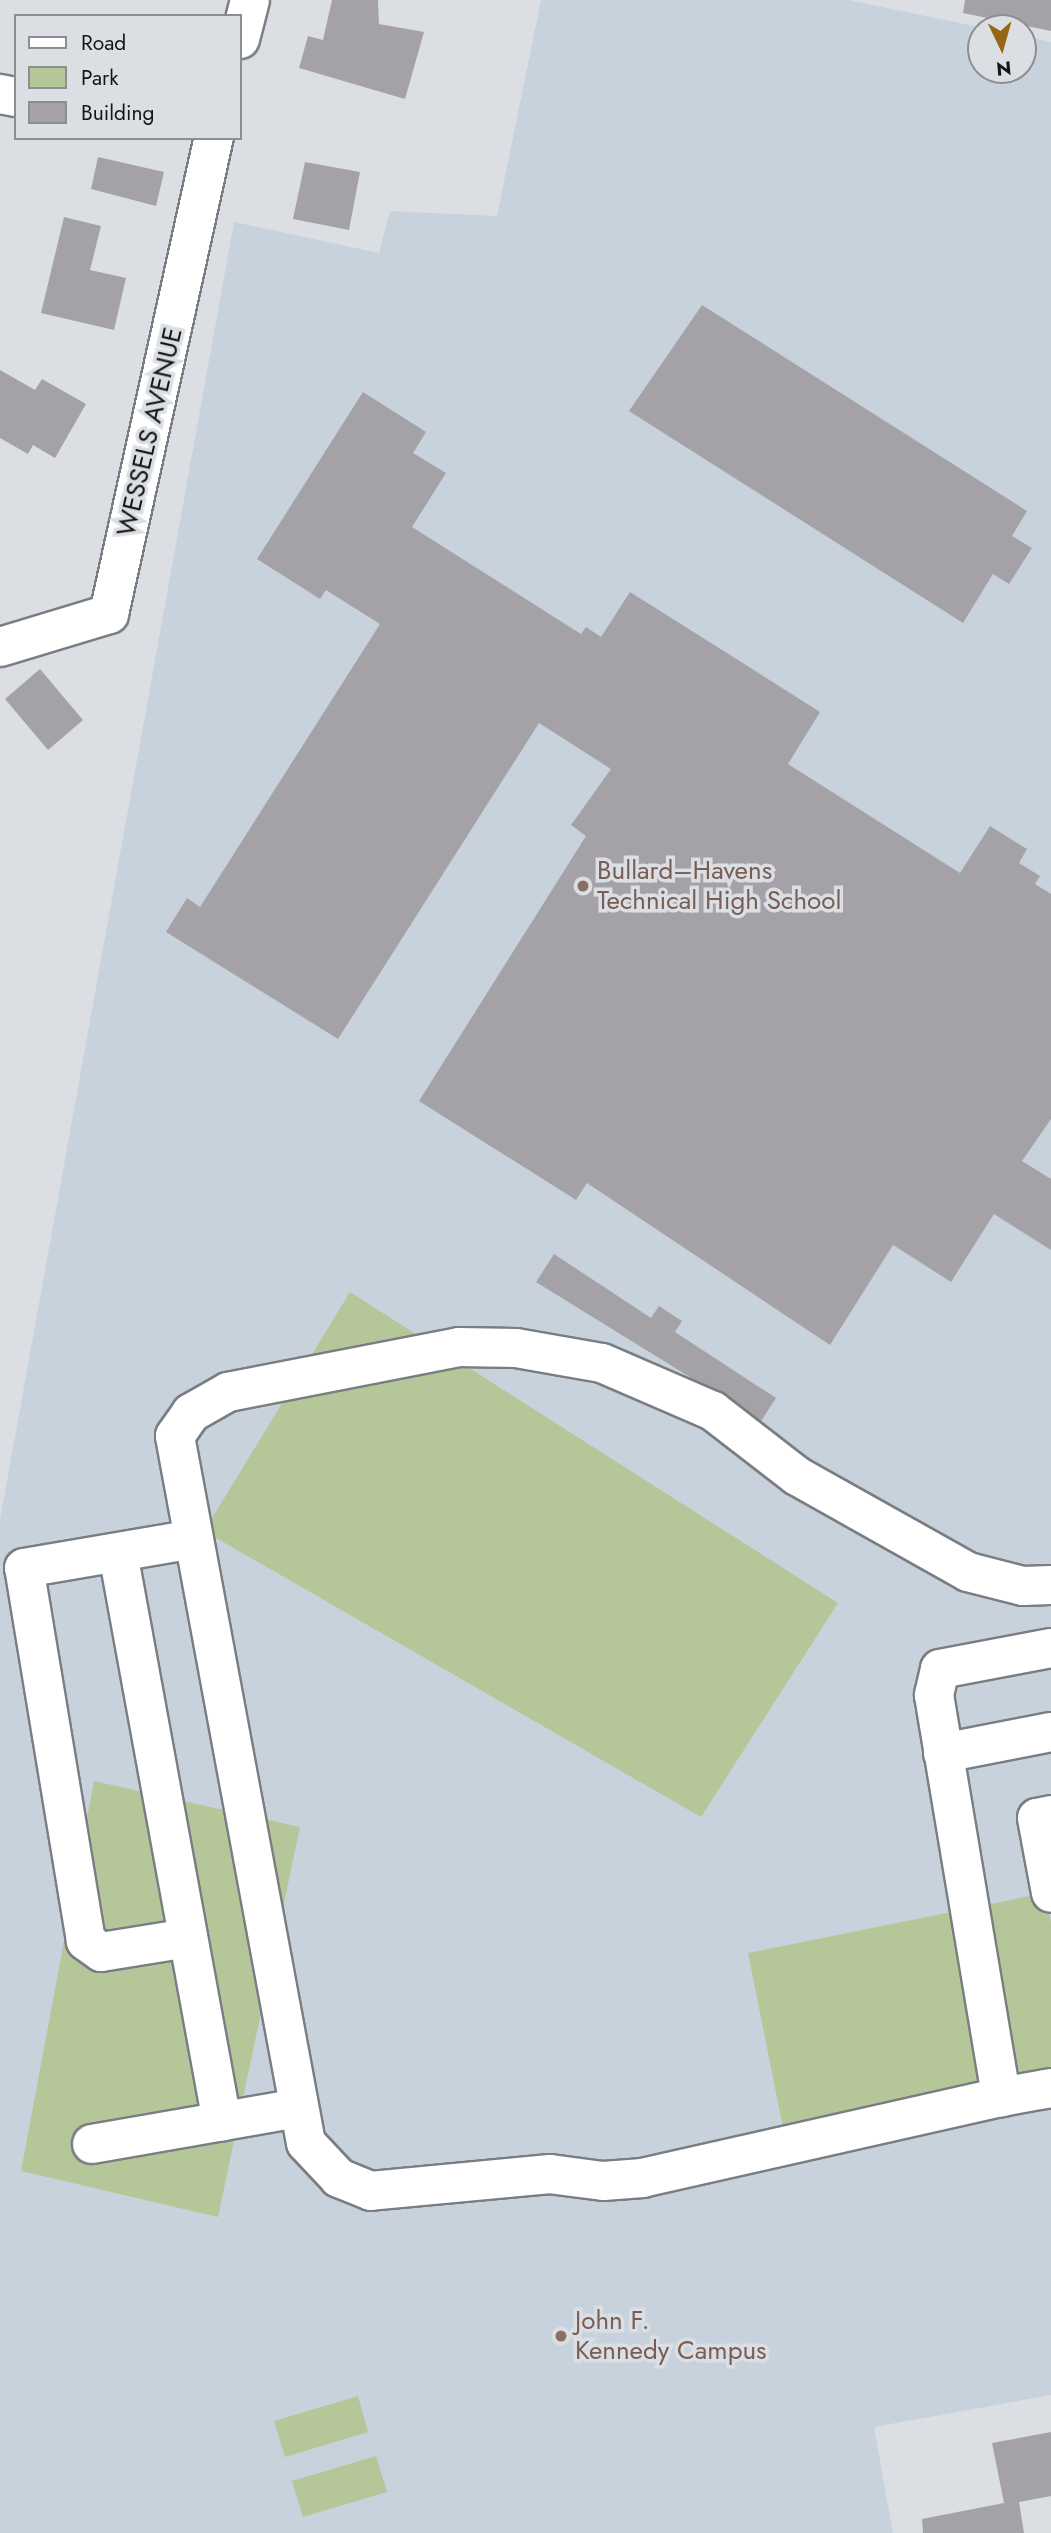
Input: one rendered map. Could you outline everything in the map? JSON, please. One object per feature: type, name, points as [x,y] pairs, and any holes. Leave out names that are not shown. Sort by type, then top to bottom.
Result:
[{"type":"street","points":[[242,31],[250,0]]},
{"type":"street","name":"WESSELS AVENUE","points":[[0,647],[110,614],[213,140]]},
{"type":"street","points":[[1051,1585],[1023,1586],[968,1572],[797,1476],[713,1411],[602,1363],[516,1348],[459,1347],[318,1372],[228,1392],[191,1413],[175,1436],[306,2143],[339,2178],[371,2191],[550,2174],[603,2181],[643,2178],[1051,2088]]},
{"type":"street","points":[[188,1938],[101,1952],[86,1941],[24,1568],[193,1539]]},
{"type":"street","points":[[118,1553],[222,2122]]},
{"type":"street","points":[[1001,2097],[934,1695],[940,1669],[1051,1648]]},
{"type":"street","points":[[943,1753],[1051,1732]]},
{"type":"street","points":[[1051,1815],[1037,1818],[1051,1893]]},
{"type":"street","points":[[92,2144],[299,2108]]},
{"type":"shaded area","name":"Bullard–Havens Technical High School","points":[[541,0],[848,0],[967,24],[967,84],[1037,84],[1037,39],[1051,42],[1051,2395],[874,2427],[893,2533],[0,2533],[0,1520],[234,222],[379,253],[390,211],[497,216]]},
{"type":"green space","points":[[350,1292],[838,1603],[701,1817],[204,1531]]},
{"type":"green space","points":[[94,1781],[300,1827],[218,2217],[21,2171]]},
{"type":"green space","points":[[1045,1893],[1051,1922],[1051,2090],[786,2143],[748,1953]]},
{"type":"green space","points":[[358,2396],[368,2432],[285,2457],[274,2421]]},
{"type":"green space","points":[[376,2456],[387,2492],[303,2517],[292,2481]]},
{"type":"building","points":[[332,0],[378,0],[379,24],[424,32],[405,99],[299,68],[308,36],[323,40]]},
{"type":"building","points":[[965,0],[1051,0],[1051,31],[1037,28],[1037,14],[963,13]]},
{"type":"building","points":[[98,157],[164,172],[156,206],[91,189]]},
{"type":"building","points":[[305,162],[360,172],[349,230],[293,219]]},
{"type":"building","points":[[64,217],[101,226],[90,270],[126,278],[114,330],[41,313]]},
{"type":"building","points":[[702,305],[1027,511],[1012,536],[1032,548],[1009,584],[993,574],[963,623],[629,411]]},
{"type":"building","points":[[0,370],[35,390],[42,379],[86,404],[55,458],[33,445],[28,454],[0,438]]},
{"type":"building","points":[[363,392],[426,432],[413,453],[446,473],[412,527],[581,634],[586,627],[601,637],[630,592],[738,660],[820,712],[788,764],[960,873],[990,826],[1027,849],[1019,863],[1040,876],[1035,884],[1051,894],[1051,1119],[1022,1161],[1051,1179],[1051,1250],[994,1214],[951,1282],[893,1245],[830,1345],[587,1183],[576,1200],[419,1101],[586,836],[571,825],[611,769],[539,723],[338,1039],[166,932],[187,898],[200,907],[380,624],[326,590],[320,599],[257,559]]},
{"type":"building","points":[[40,669],[83,720],[48,750],[5,699]]},
{"type":"building","points":[[554,1254],[651,1318],[659,1306],[682,1321],[675,1332],[776,1398],[761,1421],[536,1282]]},
{"type":"building","points":[[1051,2432],[1051,2496],[1019,2502],[1024,2533],[923,2533],[922,2519],[1004,2503],[992,2443]]},
{"type":"place","name":"Bullard–Havens Technical High School","points":[[583,886]]},
{"type":"place","name":"John F. Kennedy Campus","points":[[561,2336]]}]
